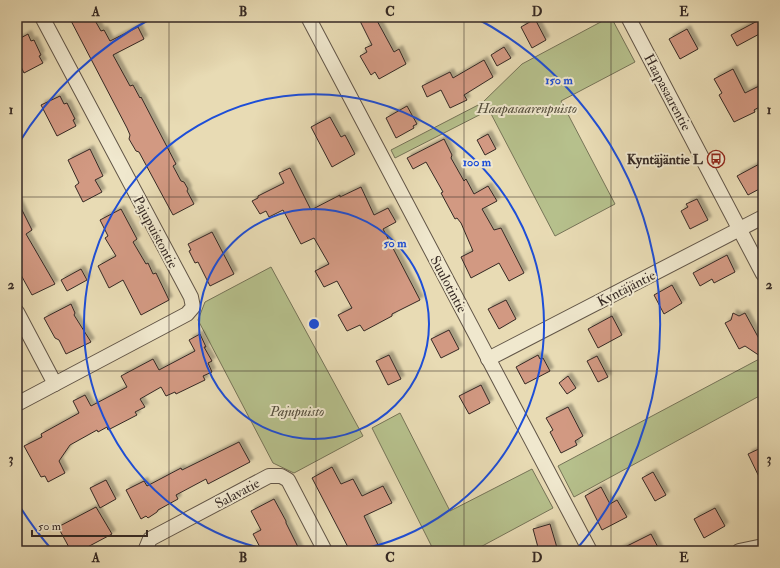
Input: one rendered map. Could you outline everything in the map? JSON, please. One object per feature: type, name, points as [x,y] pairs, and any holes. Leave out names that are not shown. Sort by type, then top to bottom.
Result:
[{"type":"street","name":"Pajupuistontie","points":[[17,404],[187,314],[193,307],[191,297],[42,17]]},
{"type":"street","name":"Suulotintie","points":[[308,17],[590,551]]},
{"type":"street","name":"Haapasaarentie","points":[[628,17],[763,274]]},
{"type":"street","name":"Kyntäjäntie","points":[[488,359],[763,217]]},
{"type":"street","points":[[17,312],[55,384]]},
{"type":"street","name":"Salavatie","points":[[145,551],[150,539],[269,476],[281,476],[288,480],[325,551]]},
{"type":"street","points":[[739,551],[763,546]]},
{"type":"green space","name":"Haapasaarenpuisto","points":[[610,17],[635,62],[561,101],[615,204],[555,236],[489,110],[395,158],[391,150],[482,103],[522,64]]},
{"type":"green space","name":"Pajupuisto","points":[[271,267],[363,436],[294,473],[273,463],[198,320],[205,302]]},
{"type":"green space","points":[[763,357],[763,394],[574,497],[558,466]]},
{"type":"green space","points":[[400,413],[450,511],[532,469],[553,508],[473,551],[434,551],[372,428]]},
{"type":"building","points":[[69,17],[93,17],[101,31],[104,30],[110,41],[138,27],[144,39],[113,55],[130,86],[133,85],[140,98],[141,97],[176,164],[173,166],[181,181],[184,182],[188,189],[187,191],[194,204],[173,215],[139,152],[136,151],[129,139],[130,135],[127,128]]},
{"type":"building","points":[[358,17],[375,17],[394,52],[399,49],[406,64],[379,79],[375,72],[371,75],[360,56],[367,52],[365,48],[372,45]]},
{"type":"building","points":[[763,18],[763,32],[737,46],[731,35]]},
{"type":"building","points":[[535,19],[546,40],[532,48],[521,27]]},
{"type":"building","points":[[687,29],[698,49],[680,59],[669,39]]},
{"type":"building","points":[[28,34],[31,41],[34,40],[43,63],[24,73],[17,59],[17,40]]},
{"type":"building","points":[[504,47],[511,58],[497,66],[491,55]]},
{"type":"building","points":[[484,60],[493,77],[464,95],[467,100],[450,108],[441,90],[427,97],[422,86],[450,72],[453,78]]},
{"type":"building","points":[[733,69],[745,93],[759,86],[763,94],[763,105],[754,110],[755,112],[734,122],[719,95],[722,93],[714,79]]},
{"type":"building","points":[[60,96],[64,104],[67,103],[75,119],[73,120],[76,126],[57,136],[41,105]]},
{"type":"building","points":[[407,106],[417,124],[413,126],[414,128],[396,138],[386,118]]},
{"type":"building","points":[[330,117],[341,137],[345,135],[355,154],[332,167],[311,127]]},
{"type":"building","points":[[488,134],[496,149],[485,155],[477,140]]},
{"type":"building","points":[[444,139],[452,155],[451,158],[464,181],[466,179],[474,194],[488,186],[497,201],[482,209],[494,230],[501,228],[524,273],[509,281],[499,263],[471,278],[461,257],[473,251],[461,223],[457,218],[455,219],[441,193],[443,192],[426,162],[413,169],[407,158]]},
{"type":"building","points":[[90,149],[103,176],[95,180],[102,192],[83,202],[75,186],[79,183],[68,160]]},
{"type":"building","points":[[763,162],[763,187],[748,195],[737,176]]},
{"type":"building","points":[[290,168],[311,210],[340,195],[340,197],[361,187],[374,215],[388,208],[396,222],[383,229],[420,300],[392,314],[392,316],[364,331],[360,325],[347,331],[338,315],[352,308],[337,281],[324,287],[315,271],[329,264],[314,238],[301,244],[283,210],[269,217],[266,211],[260,214],[252,201],[258,198],[258,196],[284,183],[279,173]]},
{"type":"building","points":[[697,199],[708,220],[690,229],[681,211],[688,207],[686,204]]},
{"type":"building","points":[[17,200],[32,230],[26,234],[55,284],[32,295],[21,275],[17,277]]},
{"type":"building","points":[[121,209],[137,239],[133,242],[146,264],[148,263],[153,274],[156,273],[169,300],[141,315],[123,280],[109,288],[98,266],[116,256],[105,238],[108,236],[100,220]]},
{"type":"building","points":[[212,232],[234,274],[210,286],[198,262],[195,263],[189,251],[191,250],[188,244]]},
{"type":"building","points":[[727,255],[735,272],[714,283],[712,279],[700,286],[693,273]]},
{"type":"building","points":[[81,269],[87,280],[67,291],[61,280]]},
{"type":"building","points":[[672,285],[682,303],[664,314],[654,295]]},
{"type":"building","points":[[506,300],[516,319],[499,329],[488,309]]},
{"type":"building","points":[[71,304],[75,313],[74,315],[91,342],[66,354],[59,340],[55,338],[44,318]]},
{"type":"building","points":[[733,313],[739,316],[745,313],[763,346],[763,358],[745,346],[739,349],[725,323],[731,320]]},
{"type":"building","points":[[612,316],[622,335],[598,348],[588,329]]},
{"type":"building","points":[[449,330],[459,349],[441,358],[431,339]]},
{"type":"building","points":[[200,334],[206,347],[204,347],[212,361],[208,363],[212,372],[203,376],[205,380],[176,394],[175,392],[166,396],[161,387],[140,399],[145,407],[135,412],[137,415],[108,430],[107,427],[98,432],[97,430],[70,445],[59,461],[65,473],[48,482],[45,476],[41,477],[24,446],[42,437],[41,434],[79,413],[73,401],[85,395],[91,406],[127,387],[121,376],[153,359],[159,370],[195,351],[189,340]]},
{"type":"building","points":[[389,355],[401,379],[388,385],[376,361]]},
{"type":"building","points":[[538,355],[540,359],[543,358],[550,371],[525,384],[516,367]]},
{"type":"building","points":[[597,356],[608,377],[598,382],[587,361]]},
{"type":"building","points":[[568,376],[576,388],[567,394],[559,383]]},
{"type":"building","points":[[481,385],[490,403],[469,414],[459,396]]},
{"type":"building","points":[[568,407],[583,436],[575,441],[577,445],[561,453],[550,432],[553,430],[546,418]]},
{"type":"building","points":[[239,442],[250,462],[208,484],[206,479],[176,495],[178,499],[158,510],[148,518],[146,516],[141,519],[126,490],[144,481],[147,486],[181,468],[182,470]]},
{"type":"building","points":[[763,447],[763,485],[748,454]]},
{"type":"building","points":[[332,467],[341,484],[353,479],[362,496],[383,486],[392,503],[364,516],[381,551],[350,551],[312,478]]},
{"type":"building","points":[[653,472],[666,495],[655,501],[642,478]]},
{"type":"building","points":[[106,480],[116,499],[100,508],[90,488]]},
{"type":"building","points":[[601,487],[610,504],[617,500],[627,517],[602,530],[585,496]]},
{"type":"building","points":[[274,499],[300,551],[262,551],[253,534],[261,530],[251,511]]},
{"type":"building","points":[[96,507],[112,534],[80,551],[71,551],[58,527]]},
{"type":"building","points":[[715,508],[725,526],[704,538],[694,519]]},
{"type":"building","points":[[550,524],[558,551],[539,551],[533,529]]},
{"type":"building","points":[[651,534],[660,551],[617,551]]},
{"type":"place","name":"Kyntäjäntie L","points":[[716,159]]}]
